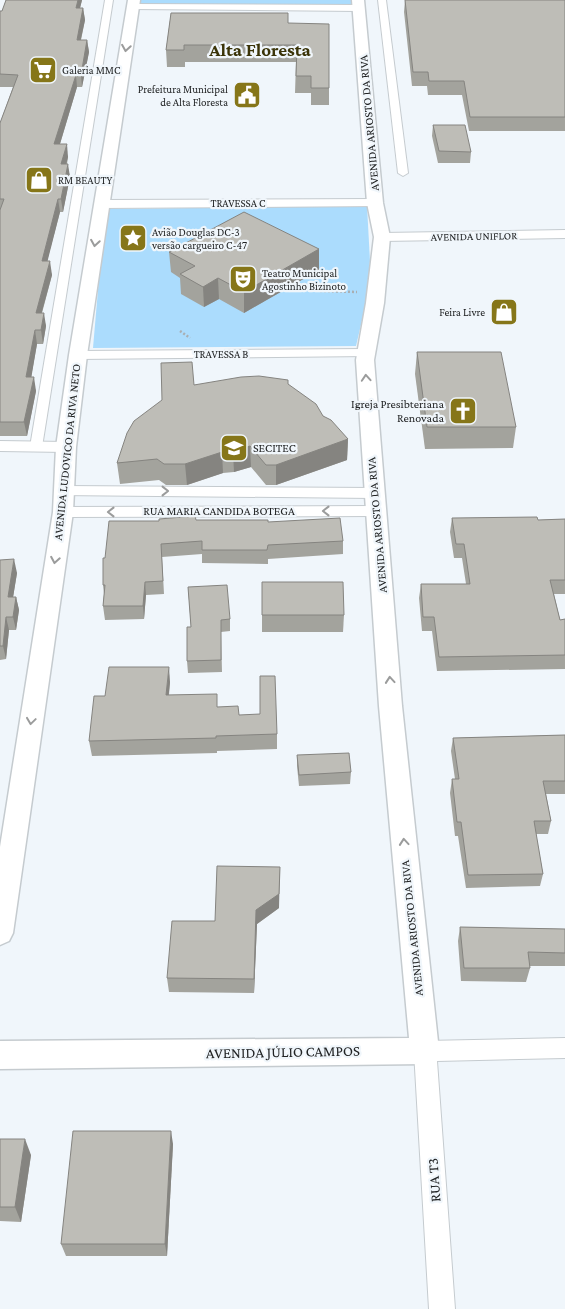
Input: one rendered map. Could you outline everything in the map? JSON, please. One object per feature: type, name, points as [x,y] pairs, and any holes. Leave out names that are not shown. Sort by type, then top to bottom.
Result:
[{"type":"street","points":[[36,447],[109,0]]},
{"type":"street","points":[[382,0],[402,173]]},
{"type":"street","points":[[134,3],[359,4]]},
{"type":"street","name":"AVENIDA LUDOVICO DA RIVA NETO","points":[[0,933],[50,587],[63,512],[66,447],[78,355],[134,3]]},
{"type":"street","name":"AVENIDA ARIOSTO DA RIVA","points":[[359,4],[375,203],[382,237],[377,293],[365,353],[374,502],[410,908],[425,1051]]},
{"type":"street","name":"TRAVESSA C","points":[[101,204],[375,203]]},
{"type":"street","name":"AVENIDA UNIFLOR","points":[[382,237],[565,234]]},
{"type":"street","name":"TRAVESSA B","points":[[78,355],[365,353]]},
{"type":"street","points":[[0,446],[66,447]]},
{"type":"street","name":"RUA MARIA CANDIDA BOTEGA","points":[[64,490],[237,492],[374,502]]},
{"type":"street","points":[[235,511],[237,492]]},
{"type":"street","name":"RUA MARIA CANDIDA BOTEGA","points":[[63,512],[235,511],[374,502]]},
{"type":"street","name":"AVENIDA JÚLIO CAMPOS","points":[[0,1055],[565,1048]]},
{"type":"street","name":"RUA T3","points":[[425,1051],[442,1309]]},
{"type":"path","points":[[320,291],[377,293]]},
{"type":"shaded area","points":[[139,0],[354,0],[355,6],[138,4]]},
{"type":"shaded area","points":[[367,206],[370,261],[367,299],[356,346],[93,348],[105,209]]},
{"type":"building","points":[[6,0],[78,0],[76,8],[83,8],[77,40],[87,40],[81,75],[76,75],[54,144],[67,144],[61,164],[68,164],[61,199],[58,199],[42,261],[50,261],[36,313],[44,313],[41,330],[35,330],[26,377],[34,377],[24,422],[0,422],[0,210],[4,199],[0,199],[0,123],[18,75],[0,74],[0,11],[2,11]]},
{"type":"building","points":[[405,0],[565,0],[565,117],[470,117],[464,81],[429,81],[428,72],[413,72]]},
{"type":"building","points":[[171,13],[288,13],[288,23],[329,24],[329,88],[311,88],[311,76],[296,76],[297,45],[184,45],[184,50],[166,50]]},
{"type":"building","points":[[433,125],[465,125],[471,152],[439,151]]},
{"type":"building","points":[[244,212],[319,249],[244,292],[218,278],[203,287],[180,274],[195,266],[169,252]]},
{"type":"building","name":"Igreja Presibteriana Renovada","points":[[417,352],[501,352],[516,427],[427,427]]},
{"type":"building","name":"SECITEC","points":[[192,362],[194,385],[259,376],[288,380],[288,384],[316,404],[323,416],[331,420],[348,439],[276,465],[266,465],[250,446],[233,452],[222,452],[185,464],[164,464],[157,459],[117,463],[127,433],[134,421],[162,400],[161,363]]},
{"type":"building","points":[[195,516],[196,520],[268,520],[268,522],[340,518],[343,541],[268,545],[267,550],[202,550],[202,541],[161,544],[163,581],[145,582],[143,606],[103,606],[105,585],[103,585],[103,558],[105,558],[109,521],[159,521],[159,519]]},
{"type":"building","points":[[537,517],[538,520],[565,519],[565,580],[550,580],[560,620],[565,619],[565,655],[439,657],[434,617],[423,617],[421,584],[470,584],[464,544],[456,544],[452,518]]},
{"type":"building","points":[[14,559],[8,597],[16,597],[13,617],[6,617],[3,646],[0,646],[0,560]]},
{"type":"building","points":[[262,582],[343,582],[344,615],[262,615]]},
{"type":"building","points":[[227,585],[230,619],[221,620],[221,660],[187,661],[187,627],[191,627],[188,587]]},
{"type":"building","points":[[109,667],[169,667],[166,695],[217,694],[217,707],[238,706],[239,715],[260,714],[260,676],[275,676],[277,734],[216,736],[216,738],[89,741],[94,696],[105,696]]},
{"type":"building","points":[[565,735],[565,781],[543,781],[551,821],[534,821],[543,874],[468,875],[461,822],[457,822],[452,779],[459,779],[453,738]]},
{"type":"building","points":[[349,753],[351,772],[299,775],[297,755]]},
{"type":"building","points":[[217,866],[280,867],[279,894],[256,910],[254,979],[167,978],[172,921],[215,921]]},
{"type":"building","points":[[460,927],[565,929],[565,953],[528,952],[530,968],[464,968]]},
{"type":"building","points":[[73,1131],[171,1131],[165,1244],[61,1244]]},
{"type":"building","points":[[0,1139],[25,1139],[15,1207],[0,1207]]},
{"type":"place","name":"Galeria MMC","points":[[43,70]]},
{"type":"place","name":"Prefeitura Municipal de Alta Floresta","points":[[247,95]]},
{"type":"place","name":"RM BEAUTY","points":[[39,180]]},
{"type":"place","name":"Avião Douglas DC-3 versão cargueiro C-47","points":[[133,238]]},
{"type":"place","name":"Teatro Municipal Agostinho Bizinoto","points":[[243,279]]},
{"type":"place","name":"Feira Livre","points":[[504,312]]},
{"type":"place","name":"Igreja Presibteriana Renovada","points":[[463,411]]},
{"type":"place","name":"SECITEC","points":[[234,448]]},
{"type":"district","name":"Alta Floresta","points":[[260,49]]}]
